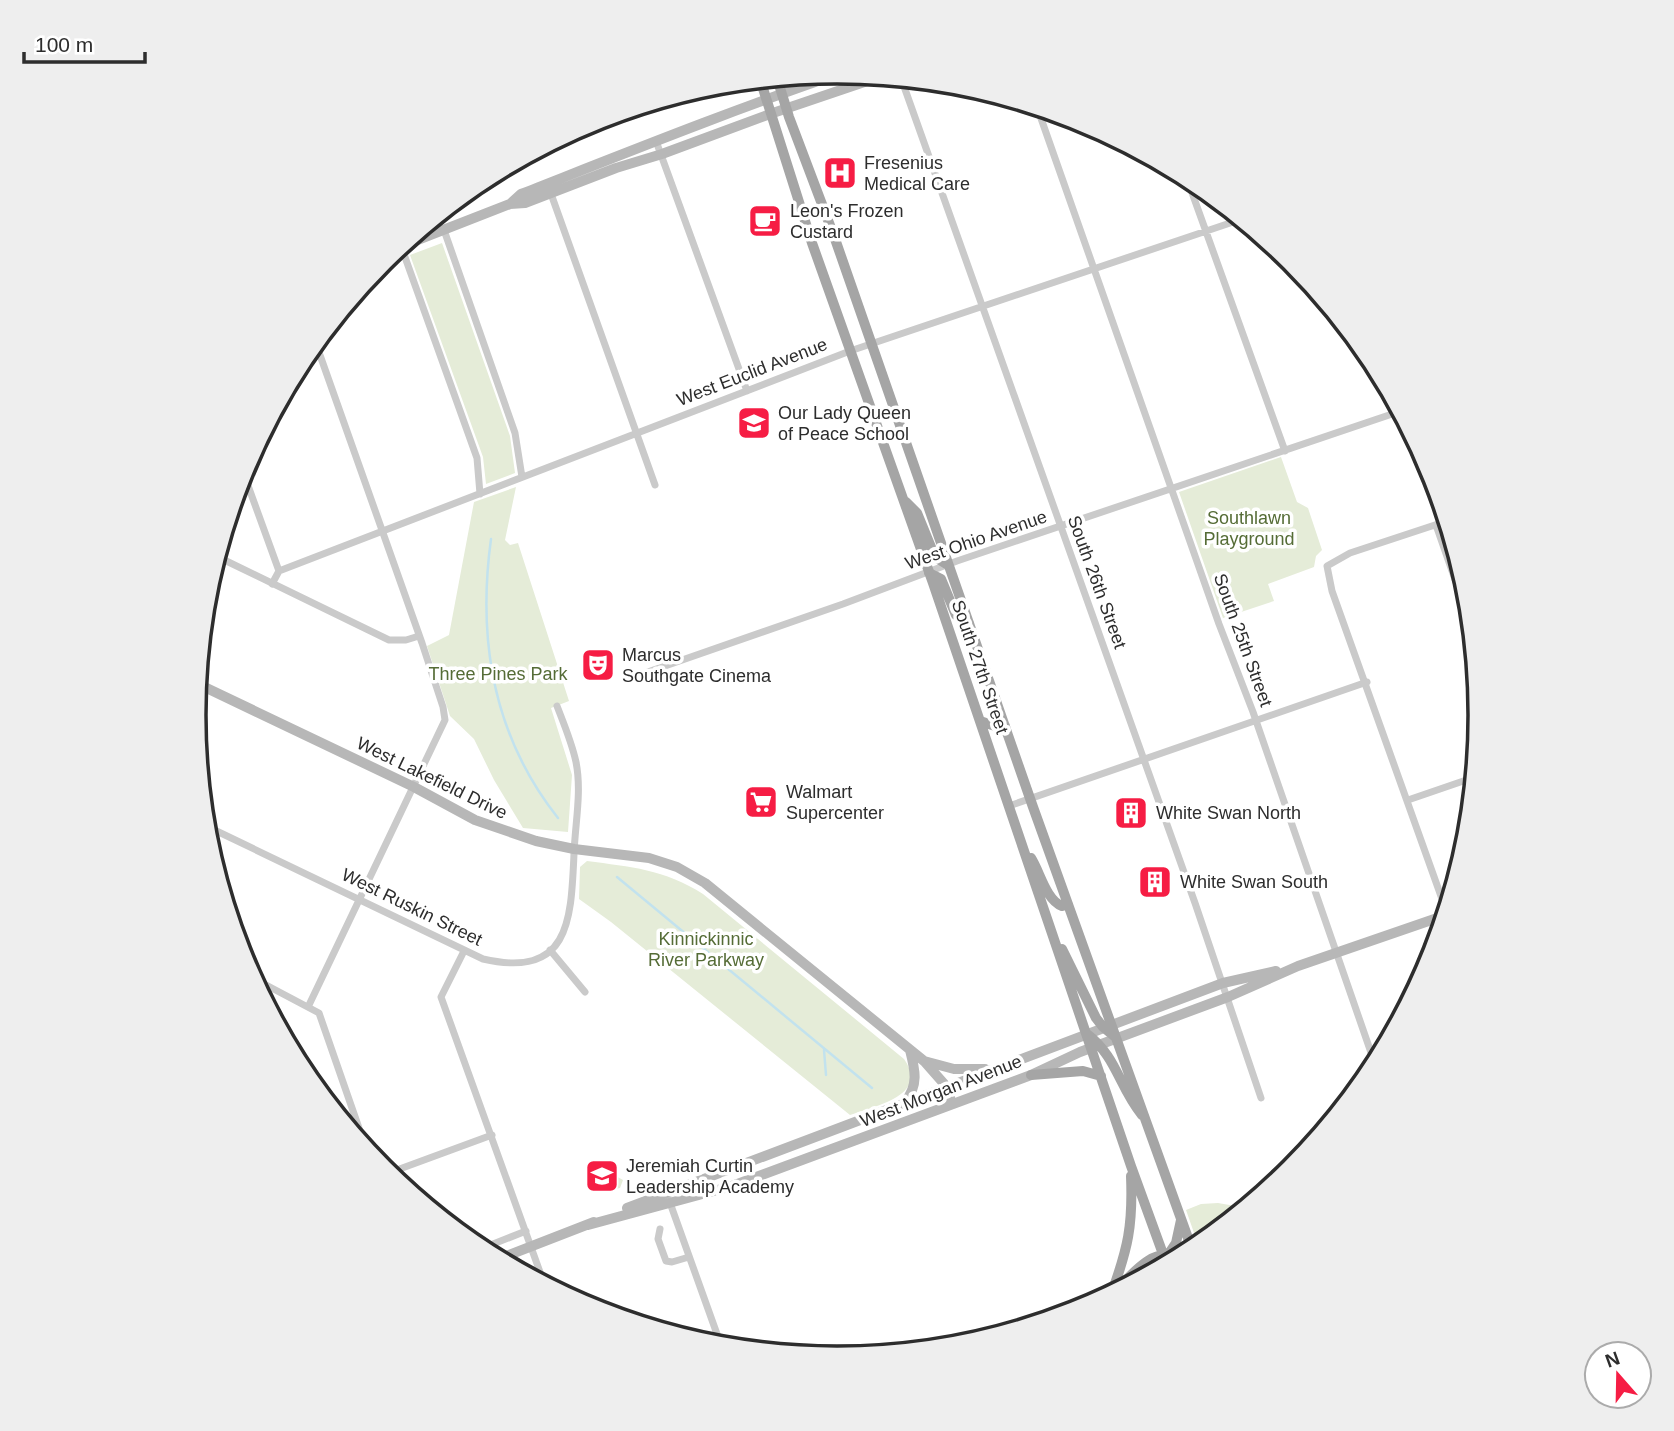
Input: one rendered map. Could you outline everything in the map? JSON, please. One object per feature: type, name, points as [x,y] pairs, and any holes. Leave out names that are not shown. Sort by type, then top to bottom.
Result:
[{"type":"main road","name":"South 27th Street","points":[[780,87],[1068,904],[1107,1026]]},
{"type":"main road","name":"South 27th Street","points":[[762,88],[812,243],[1087,1033]]},
{"type":"main road","points":[[812,243],[834,236]]},
{"type":"main road","points":[[903,499],[917,513],[935,557],[948,565]]},
{"type":"main road","points":[[929,573],[942,579],[957,615],[969,624]]},
{"type":"main road","points":[[980,721],[1005,726]]},
{"type":"main road","points":[[1021,844],[1040,872],[1051,899],[1062,906],[1068,904]]},
{"type":"main road","points":[[1050,928],[1107,1026],[1117,1038],[1189,1240]]},
{"type":"main road","points":[[1087,1033],[1096,1046],[1108,1055],[1130,1101],[1146,1119]]},
{"type":"main road","points":[[1096,1046],[1101,1076],[1130,1166],[1167,1254]]},
{"type":"main road","points":[[1031,1075],[1083,1071],[1101,1076]]},
{"type":"main road","points":[[1116,1282],[1129,1240],[1133,1210],[1130,1166]]},
{"type":"main road","points":[[1173,1250],[1181,1217]]},
{"type":"main road","points":[[1134,1273],[1149,1260],[1157,1260]]},
{"type":"street","points":[[549,188],[662,154],[857,84]]},
{"type":"street","points":[[426,237],[510,204],[525,203],[549,188],[656,141],[806,85]]},
{"type":"street","name":"South 26th Street","points":[[904,88],[1228,997],[1261,1098]]},
{"type":"street","name":"South 25th Street","points":[[1041,118],[1371,1052]]},
{"type":"street","points":[[697,125],[703,138]]},
{"type":"street","points":[[656,141],[747,391]]},
{"type":"street","points":[[549,188],[655,485]]},
{"type":"street","points":[[1192,193],[1285,451]]},
{"type":"street","name":"West Euclid Avenue","points":[[279,571],[850,351],[1231,223]]},
{"type":"street","points":[[444,230],[515,433],[522,477]]},
{"type":"street","points":[[403,257],[477,458],[480,494]]},
{"type":"street","points":[[309,1006],[444,720],[443,707],[419,636],[320,354]]},
{"type":"street","name":"West Ohio Avenue","points":[[642,674],[948,565],[1391,414]]},
{"type":"street","points":[[249,487],[279,571],[272,584]]},
{"type":"street","points":[[1441,899],[1367,682],[1332,591],[1327,566],[1350,553],[1436,525],[1450,565]]},
{"type":"street","points":[[225,561],[389,640],[406,640],[419,636]]},
{"type":"street","points":[[1009,806],[1367,682]]},
{"type":"street","name":"West Lakefield Drive","points":[[207,688],[498,829],[536,841],[574,849],[649,858],[677,867],[705,883],[924,1061],[946,1086],[952,1104]]},
{"type":"street","points":[[557,706],[576,763],[578,784],[572,902],[566,928],[550,950],[585,992]]},
{"type":"street","points":[[1408,800],[1465,781]]},
{"type":"street","name":"West Ruskin Street","points":[[217,831],[483,959],[512,964],[531,961],[550,950]]},
{"type":"street","name":"West Morgan Avenue","points":[[667,1197],[732,1186],[1031,1075],[1096,1046],[1228,997],[1298,966],[1435,918]]},
{"type":"street","points":[[464,951],[441,997],[540,1272]]},
{"type":"street","name":"West Morgan Avenue","points":[[509,1255],[667,1197],[946,1086],[1223,983],[1298,966]]},
{"type":"street","points":[[266,985],[319,1013],[359,1128]]},
{"type":"street","points":[[905,1102],[912,1093],[916,1074],[910,1050]]},
{"type":"street","points":[[924,1061],[954,1069],[995,1068]]},
{"type":"street","points":[[398,1169],[492,1135]]},
{"type":"street","points":[[667,1197],[718,1336]]},
{"type":"street","points":[[660,1229],[658,1239],[666,1261],[672,1262],[689,1256]]},
{"type":"street","points":[[492,1245],[526,1231]]},
{"type":"green space","points":[[442,243],[510,436],[515,473],[486,484],[483,457],[410,255]]},
{"type":"green space","name":"Southlawn Playground","points":[[1281,457],[1297,502],[1308,508],[1322,550],[1316,556],[1314,567],[1268,584],[1274,601],[1223,618],[1179,492]]},
{"type":"green space","name":"Three Pines Park","points":[[516,487],[505,540],[510,545],[518,543],[569,701],[551,708],[572,775],[568,832],[523,828],[494,780],[474,739],[450,716],[427,646],[449,635],[474,502]]},
{"type":"green space","name":"Kinnickinnic River Parkway","points":[[587,861],[661,874],[703,894],[904,1059],[910,1072],[910,1082],[905,1091],[896,1098],[850,1115],[579,899],[580,867]]},
{"type":"green space","points":[[607,1171],[623,1180],[620,1188],[605,1191],[597,1189],[598,1177]]},
{"type":"green space","points":[[1201,1204],[1234,1206],[1195,1236],[1186,1210]]},
{"type":"waterway","points":[[491,539],[486,614],[495,686],[518,754],[536,787],[558,818]]},
{"type":"waterway","points":[[617,877],[872,1088]]},
{"type":"waterway","points":[[824,1050],[826,1075]]},
{"type":"place","name":"Fresenius Medical Care","points":[[840,173]]},
{"type":"place","name":"Leon's Frozen Custard","points":[[765,221]]},
{"type":"place","name":"Our Lady Queen of Peace School","points":[[754,423]]},
{"type":"place","name":"Marcus Southgate Cinema","points":[[598,665]]},
{"type":"place","name":"Walmart Supercenter","points":[[761,802]]},
{"type":"place","name":"White Swan North","points":[[1131,813]]},
{"type":"place","name":"White Swan South","points":[[1155,882]]},
{"type":"place","name":"Jeremiah Curtin Leadership Academy","points":[[602,1176]]}]
